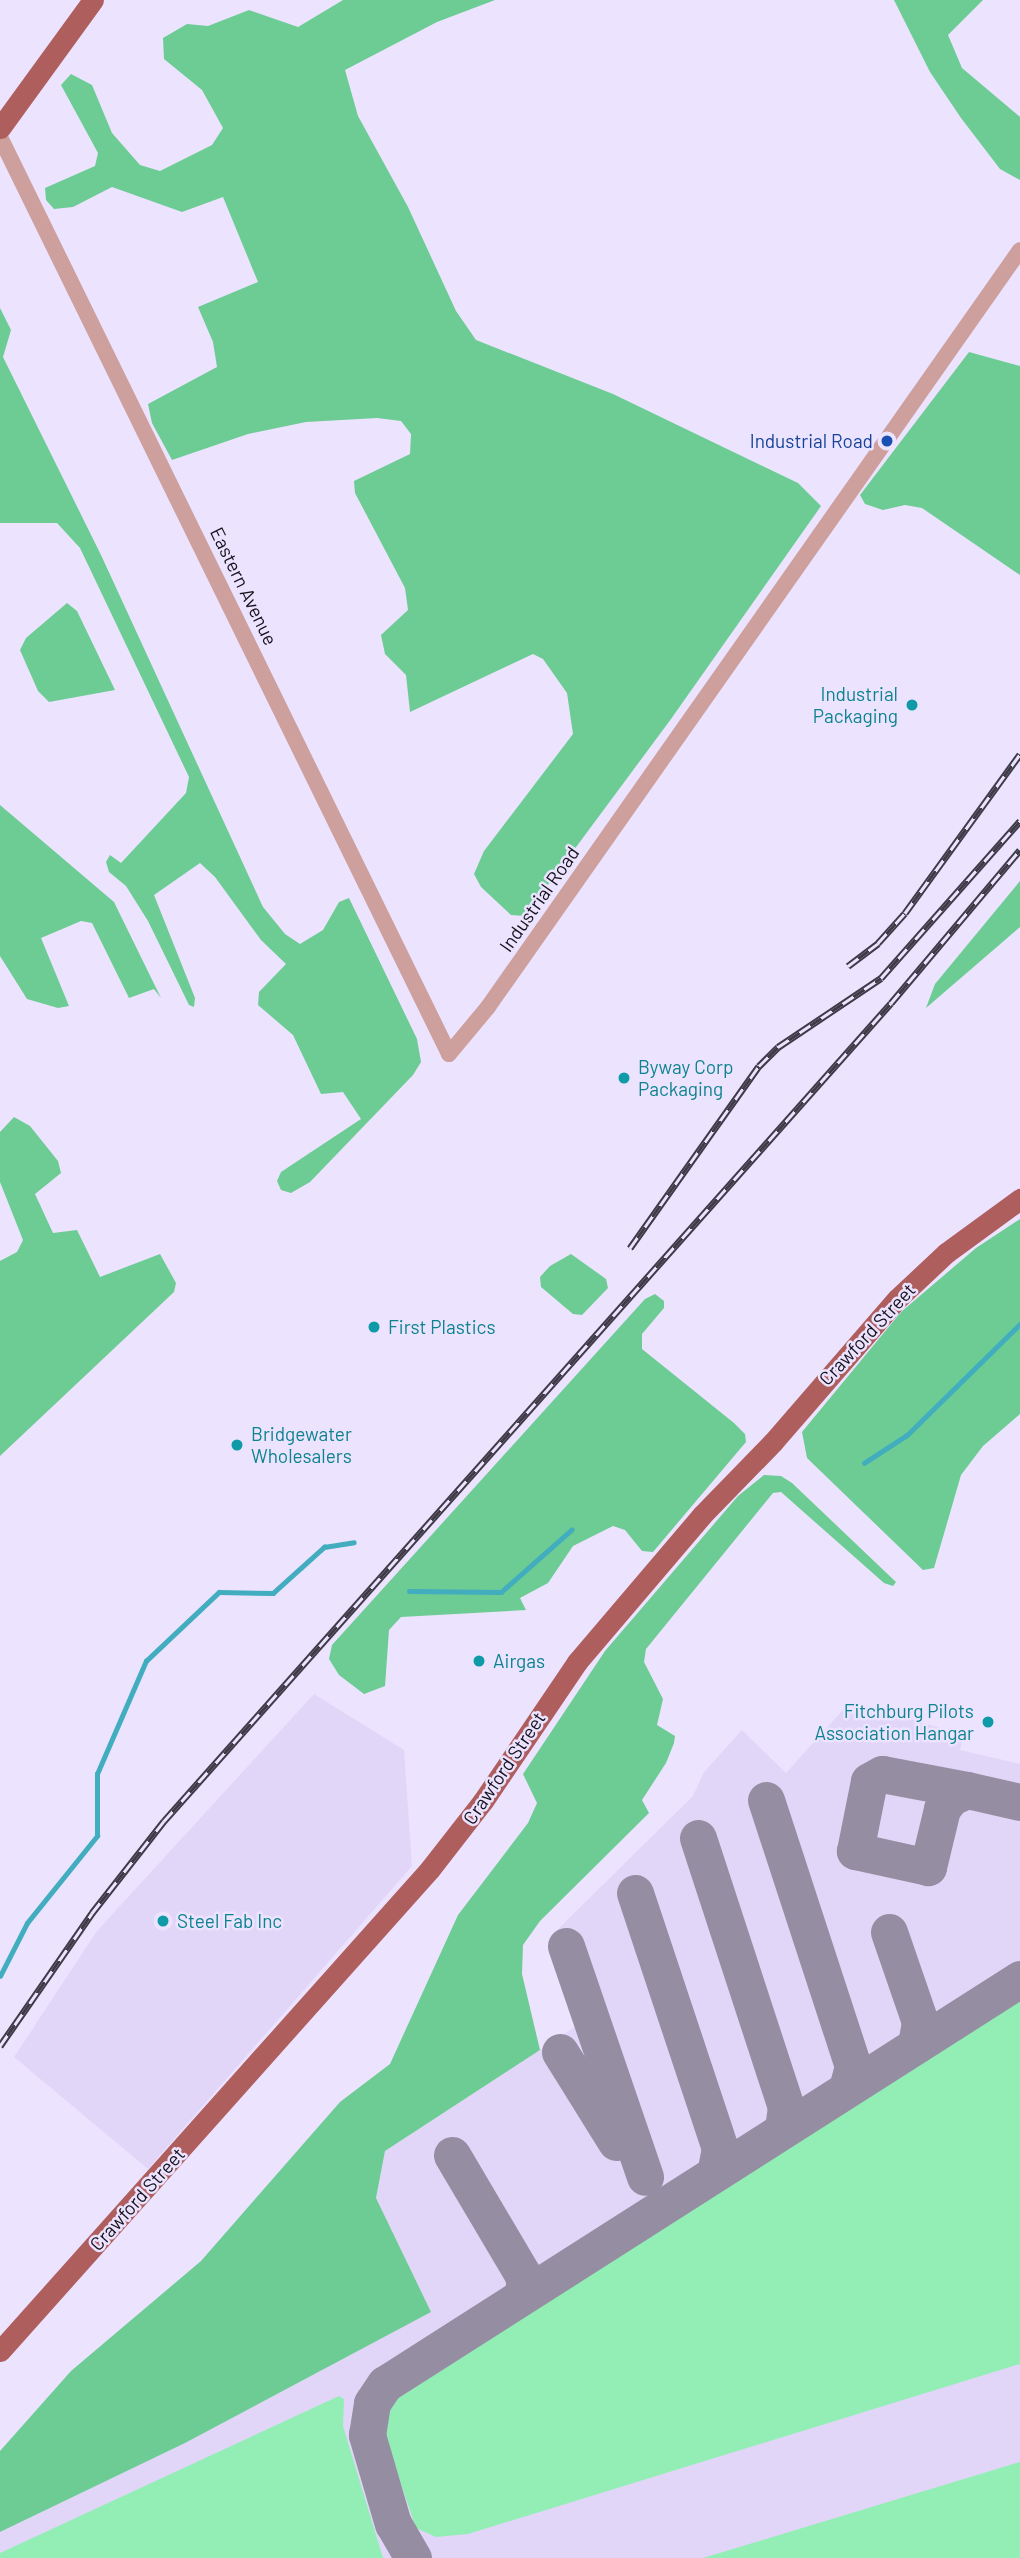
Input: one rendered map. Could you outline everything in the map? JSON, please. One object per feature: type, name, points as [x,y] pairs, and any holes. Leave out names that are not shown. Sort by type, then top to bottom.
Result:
[{"type":"main road","points":[[0,128],[93,0]]},
{"type":"main road","name":"Crawford Street","points":[[0,2351],[430,1869],[483,1801],[577,1662],[702,1516],[773,1442],[897,1299],[946,1253],[1020,1199]]},
{"type":"street","name":"Eastern Avenue","points":[[0,137],[449,1054]]},
{"type":"street","name":"Industrial Road","points":[[449,1054],[488,1007],[1020,250]]},
{"type":"shaded area","points":[[314,1694],[404,1750],[412,1866],[148,2169],[14,2057],[97,1931]]},
{"type":"shaded area","points":[[851,1701],[963,1735],[960,1750],[1020,1764],[1020,2558],[0,2558],[0,2532],[185,2443],[430,2312],[376,2198],[385,2151],[578,2025],[550,1950],[553,1934],[693,1796],[704,1772],[742,1730],[786,1773]]},
{"type":"green space","points":[[343,0],[495,0],[437,22],[345,70],[358,116],[408,207],[456,311],[476,340],[613,394],[798,483],[821,506],[671,719],[525,916],[511,915],[481,887],[474,874],[484,851],[573,734],[567,693],[543,659],[533,654],[410,712],[406,675],[385,654],[381,635],[408,610],[405,588],[355,493],[354,481],[410,454],[411,434],[401,421],[377,418],[306,422],[248,434],[172,460],[152,423],[148,404],[217,367],[213,342],[198,307],[258,282],[223,197],[182,212],[112,187],[73,207],[54,209],[46,200],[45,188],[95,166],[98,153],[61,85],[71,74],[92,85],[112,133],[140,165],[160,171],[212,145],[223,128],[202,90],[164,59],[163,38],[187,24],[208,26],[249,10],[298,27]]},
{"type":"green space","points":[[894,0],[983,0],[948,35],[962,68],[1020,117],[1020,180],[1000,169],[961,118],[930,72]]},
{"type":"green space","points":[[0,308],[11,330],[3,357],[101,555],[263,907],[285,934],[300,944],[323,930],[339,902],[349,898],[417,1039],[421,1062],[413,1075],[310,1182],[291,1193],[281,1190],[277,1181],[281,1172],[361,1119],[343,1092],[321,1094],[293,1035],[258,1005],[259,992],[286,964],[261,940],[215,877],[200,863],[154,895],[195,998],[194,1007],[189,1005],[148,921],[126,886],[109,872],[106,862],[110,855],[121,863],[186,793],[189,777],[80,548],[57,523],[0,523]]},
{"type":"green space","points":[[969,352],[1020,366],[1020,575],[922,508],[905,505],[883,510],[865,504],[860,495]]},
{"type":"green space","points":[[67,603],[77,611],[115,690],[49,702],[38,691],[20,650],[26,638]]},
{"type":"green space","points":[[0,805],[114,902],[161,998],[154,989],[129,998],[92,923],[81,921],[41,938],[69,1006],[58,1008],[27,999],[0,956]]},
{"type":"green space","points":[[1020,881],[1020,927],[926,1008],[935,984]]},
{"type":"green space","points":[[14,1117],[30,1126],[58,1161],[61,1173],[35,1194],[53,1233],[77,1230],[100,1277],[160,1254],[176,1283],[174,1292],[0,1456],[0,1261],[17,1252],[23,1240],[0,1182],[0,1132]]},
{"type":"green space","points":[[1020,1219],[1020,1414],[983,1446],[961,1475],[934,1568],[923,1570],[807,1458],[802,1432],[901,1312],[976,1248]]},
{"type":"green space","points":[[571,1254],[606,1279],[608,1288],[582,1315],[573,1314],[541,1287],[540,1277],[550,1266]]},
{"type":"green space","points":[[655,1294],[664,1301],[664,1308],[642,1334],[642,1349],[734,1423],[745,1434],[746,1442],[653,1552],[642,1551],[625,1530],[613,1526],[573,1546],[548,1583],[520,1598],[526,1610],[401,1617],[389,1630],[385,1686],[364,1694],[339,1675],[329,1659],[332,1645],[645,1299]]},
{"type":"green space","points":[[764,1475],[781,1476],[792,1483],[896,1582],[893,1586],[884,1583],[781,1492],[773,1493],[646,1649],[644,1662],[663,1699],[657,1725],[675,1736],[674,1743],[666,1763],[642,1800],[649,1813],[540,1921],[523,1945],[522,1974],[540,2050],[385,2151],[376,2198],[431,2312],[185,2443],[0,2532],[0,2451],[71,2371],[201,2261],[340,2102],[390,2064],[458,1915],[528,1823],[537,1803],[523,1774],[605,1651],[738,1496]]},
{"type":"green space","points":[[1020,2000],[1020,2364],[468,2534],[436,2537],[416,2528],[385,2437],[385,2417],[398,2398]]},
{"type":"green space","points":[[339,2396],[344,2399],[343,2426],[383,2558],[0,2558],[0,2553]]},
{"type":"green space","points":[[1020,2462],[1020,2558],[703,2558]]},
{"type":"waterway","points":[[864,1463],[907,1435],[1020,1324]]},
{"type":"waterway","points":[[409,1591],[501,1592],[571,1530]]},
{"type":"waterway","points":[[0,1976],[27,1923],[97,1836],[97,1774],[146,1661],[219,1592],[273,1593],[324,1547],[354,1542]]},
{"type":"taxiway","points":[[967,1790],[951,1797],[942,1809],[928,1867],[855,1851],[869,1781],[882,1774],[967,1790],[1020,1802]]},
{"type":"taxiway","points":[[766,1800],[853,2066],[847,2088]]},
{"type":"taxiway","points":[[698,1838],[786,2107],[783,2129]]},
{"type":"taxiway","points":[[635,1893],[720,2148],[715,2173]]},
{"type":"taxiway","points":[[889,1932],[920,2022],[916,2045]]},
{"type":"taxiway","points":[[566,1946],[645,2177]]},
{"type":"taxiway","points":[[413,2558],[393,2524],[367,2435],[372,2403],[385,2384],[1020,1979]]},
{"type":"taxiway","points":[[560,2052],[616,2142]]},
{"type":"taxiway","points":[[452,2155],[523,2275],[525,2288],[519,2298]]},
{"type":"railway","points":[[848,966],[878,943],[905,913],[1020,754]]},
{"type":"railway","points":[[630,1248],[759,1066],[778,1047],[881,978],[1020,821]]},
{"type":"railway","points":[[0,2046],[92,1913],[164,1821],[891,1003],[1020,850]]},
{"type":"place","name":"Industrial Road","points":[[887,441]]},
{"type":"place","name":"Industrial Packaging","points":[[912,705]]},
{"type":"place","name":"Byway Corp Packaging","points":[[624,1078]]},
{"type":"place","name":"First Plastics","points":[[374,1327]]},
{"type":"place","name":"Bridgewater Wholesalers","points":[[237,1445]]},
{"type":"place","name":"Airgas","points":[[479,1661]]},
{"type":"place","name":"Fitchburg Pilots Association Hangar","points":[[988,1722]]},
{"type":"place","name":"Steel Fab Inc","points":[[163,1921]]}]
